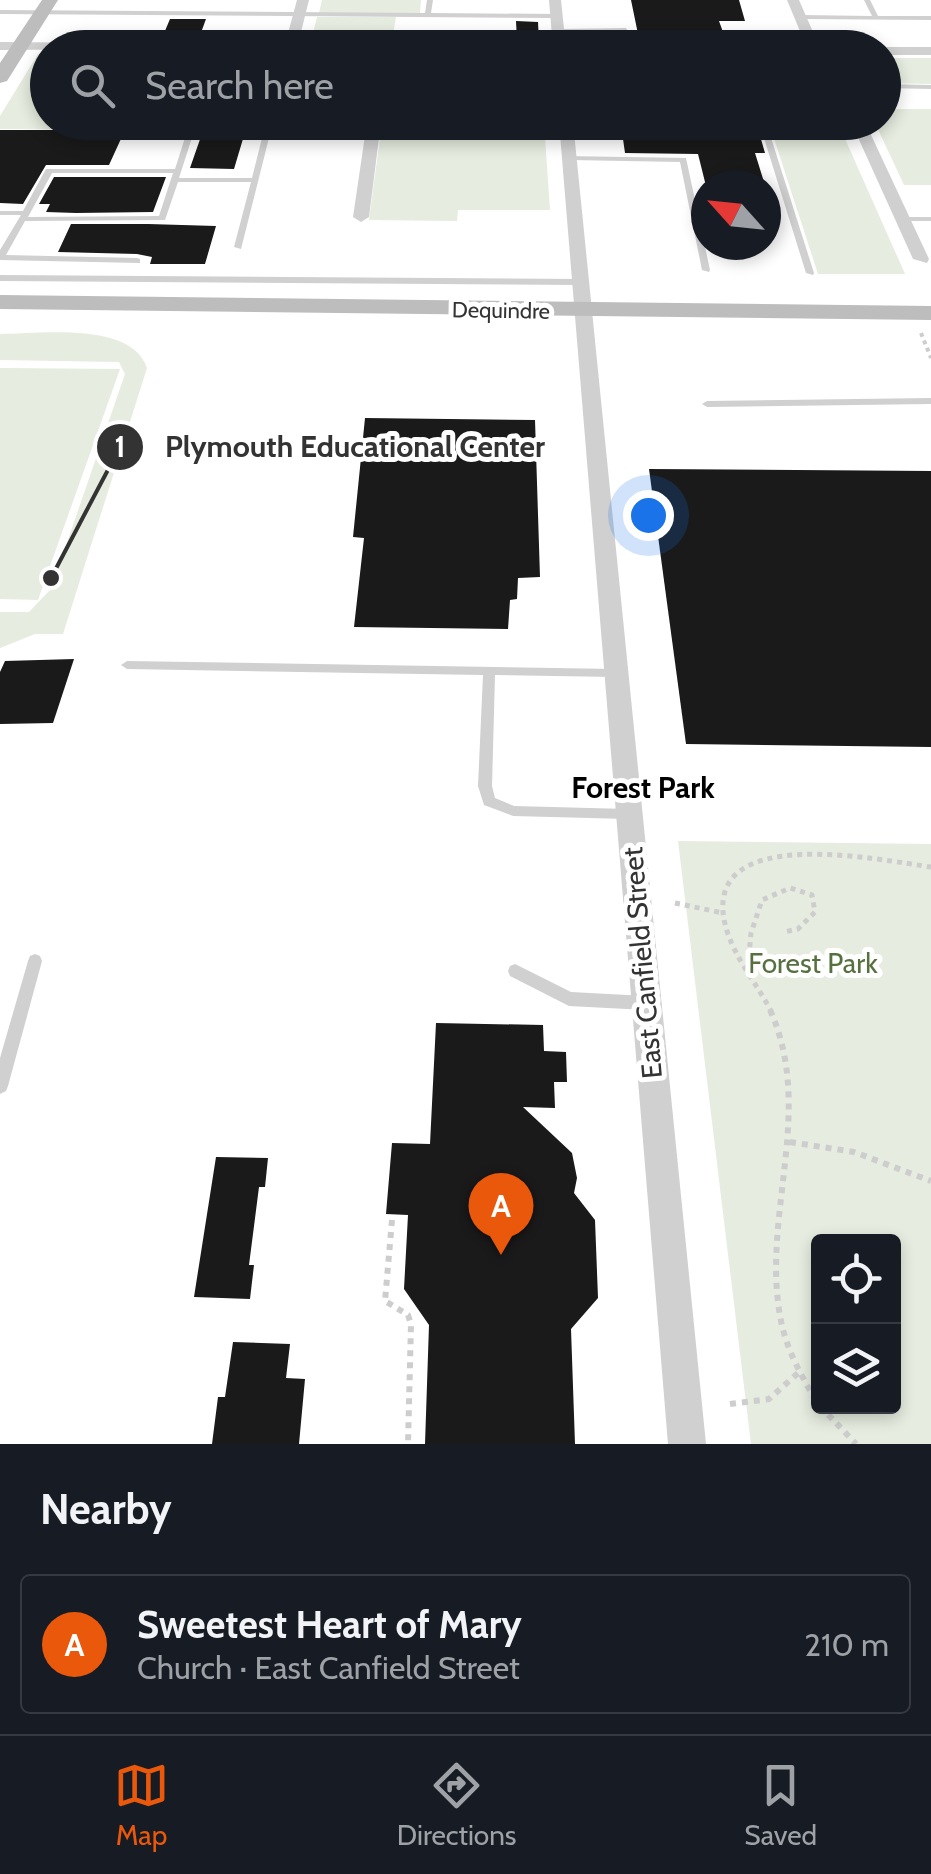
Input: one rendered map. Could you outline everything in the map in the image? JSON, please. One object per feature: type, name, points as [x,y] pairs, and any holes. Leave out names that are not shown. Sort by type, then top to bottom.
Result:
[{"type":"street","points":[[295,30],[303,0]]},
{"type":"street","points":[[556,0],[558,30]]},
{"type":"street","points":[[793,0],[805,30]]},
{"type":"street","points":[[30,30],[46,6]]},
{"type":"street","points":[[0,77],[30,31]]},
{"type":"street","points":[[0,46],[30,46]]},
{"type":"street","points":[[901,51],[931,52]]},
{"type":"street","points":[[361,217],[372,140]]},
{"type":"street","name":"East Canfield Street","points":[[568,140],[687,1444]]},
{"type":"street","points":[[866,140],[921,259]]},
{"type":"street","name":"Dequindre","points":[[0,302],[924,319]]},
{"type":"street","name":"Dequindre","points":[[0,314],[71,306]]},
{"type":"lane","points":[[428,15],[430,0]]},
{"type":"lane","points":[[866,0],[876,18]]},
{"type":"lane","points":[[0,12],[46,6],[299,15],[557,16]]},
{"type":"lane","points":[[801,17],[931,18]]},
{"type":"lane","points":[[901,86],[931,86]]},
{"type":"lane","points":[[0,213],[162,218],[188,140]]},
{"type":"lane","points":[[238,247],[265,140]]},
{"type":"lane","points":[[768,140],[810,273]]},
{"type":"lane","points":[[570,158],[683,160],[706,270]]},
{"type":"lane","points":[[137,261],[1,257],[49,171],[255,180]]},
{"type":"lane","points":[[901,219],[931,218]]},
{"type":"lane","points":[[0,278],[581,282]]},
{"type":"lane","points":[[707,404],[931,400]]},
{"type":"lane","points":[[127,665],[616,673]]},
{"type":"lane","points":[[489,670],[485,786],[489,802],[512,811],[628,814]]},
{"type":"lane","points":[[0,1086],[36,961]]},
{"type":"lane","points":[[515,971],[569,998],[646,1002]]},
{"type":"path","points":[[924,319],[931,358]]},
{"type":"path","points":[[811,1393],[785,1344],[776,1262],[790,1142],[790,1074],[784,1042],[728,936],[722,913],[724,895],[736,872],[766,856],[806,854],[931,867]]},
{"type":"path","points":[[748,970],[751,933],[762,900],[790,888],[812,895],[816,912],[798,929],[784,932]]},
{"type":"path","points":[[675,903],[722,913]]},
{"type":"path","points":[[790,1142],[854,1152],[931,1181]]},
{"type":"path","points":[[392,1220],[385,1300],[408,1314],[412,1324],[408,1444]]},
{"type":"path","points":[[730,1404],[755,1406],[770,1401],[798,1373]]},
{"type":"path","points":[[828,1414],[856,1444]]},
{"type":"green space","points":[[322,0],[421,0],[420,13],[319,13]]},
{"type":"green space","points":[[317,17],[396,17],[394,30],[314,30]]},
{"type":"green space","points":[[901,58],[931,58],[931,84],[901,83]]},
{"type":"green space","points":[[30,67],[30,129],[0,129],[0,116]]},
{"type":"green space","points":[[901,109],[931,109],[931,185],[904,185],[883,140],[901,140]]},
{"type":"green space","points":[[380,140],[545,140],[550,210],[458,210],[457,221],[369,220]]},
{"type":"green space","points":[[775,140],[846,140],[905,274],[818,274]]},
{"type":"green space","points":[[60,332],[104,337],[138,353],[147,368],[63,634],[35,634],[0,648],[0,612],[29,612],[51,589],[125,374],[119,362],[0,360],[0,334]]},
{"type":"green space","points":[[0,368],[120,369],[38,600],[0,599]]},
{"type":"green space","name":"Forest Park","points":[[678,841],[931,844],[931,1444],[751,1444]]},
{"type":"building","points":[[631,0],[739,0],[745,21],[719,21],[722,30],[637,30]]},
{"type":"building","points":[[170,19],[206,19],[202,30],[165,30]]},
{"type":"building","points":[[516,21],[538,22],[538,30],[516,30]]},
{"type":"building","points":[[0,130],[30,130],[30,140],[120,140],[109,165],[46,165],[23,204],[0,203]]},
{"type":"building","points":[[200,140],[243,140],[234,169],[190,168]]},
{"type":"building","points":[[623,140],[761,140],[765,153],[755,153],[760,170],[702,170],[698,154],[625,153]]},
{"type":"building","points":[[54,177],[166,177],[153,212],[76,213],[46,212],[50,204],[39,204]]},
{"type":"building","points":[[71,224],[216,226],[205,264],[150,264],[152,257],[137,254],[58,252]]},
{"type":"building","points":[[365,418],[535,420],[540,577],[518,578],[517,599],[510,600],[508,629],[354,627],[364,538],[353,537]]},
{"type":"building","points":[[649,469],[931,471],[931,747],[686,744]]},
{"type":"building","points":[[74,659],[53,723],[0,724],[0,672],[5,661]]},
{"type":"building","points":[[436,1023],[543,1025],[544,1051],[566,1052],[567,1082],[554,1082],[555,1108],[523,1107],[572,1153],[577,1178],[574,1193],[595,1220],[598,1298],[571,1329],[575,1444],[425,1444],[429,1325],[404,1289],[408,1215],[386,1214],[392,1143],[430,1144]]},
{"type":"building","points":[[216,1157],[268,1158],[265,1187],[259,1187],[249,1265],[254,1265],[250,1299],[194,1297]]},
{"type":"building","points":[[233,1342],[290,1344],[286,1378],[305,1379],[299,1444],[212,1444],[218,1397],[225,1397]]},
{"type":"place","name":"Plymouth Educational Center","points":[[51,578]]},
{"type":"place","name":"Sweetest Heart of Mary","points":[[501,1255]]},
{"type":"district","name":"Forest Park","points":[[643,788]]}]
